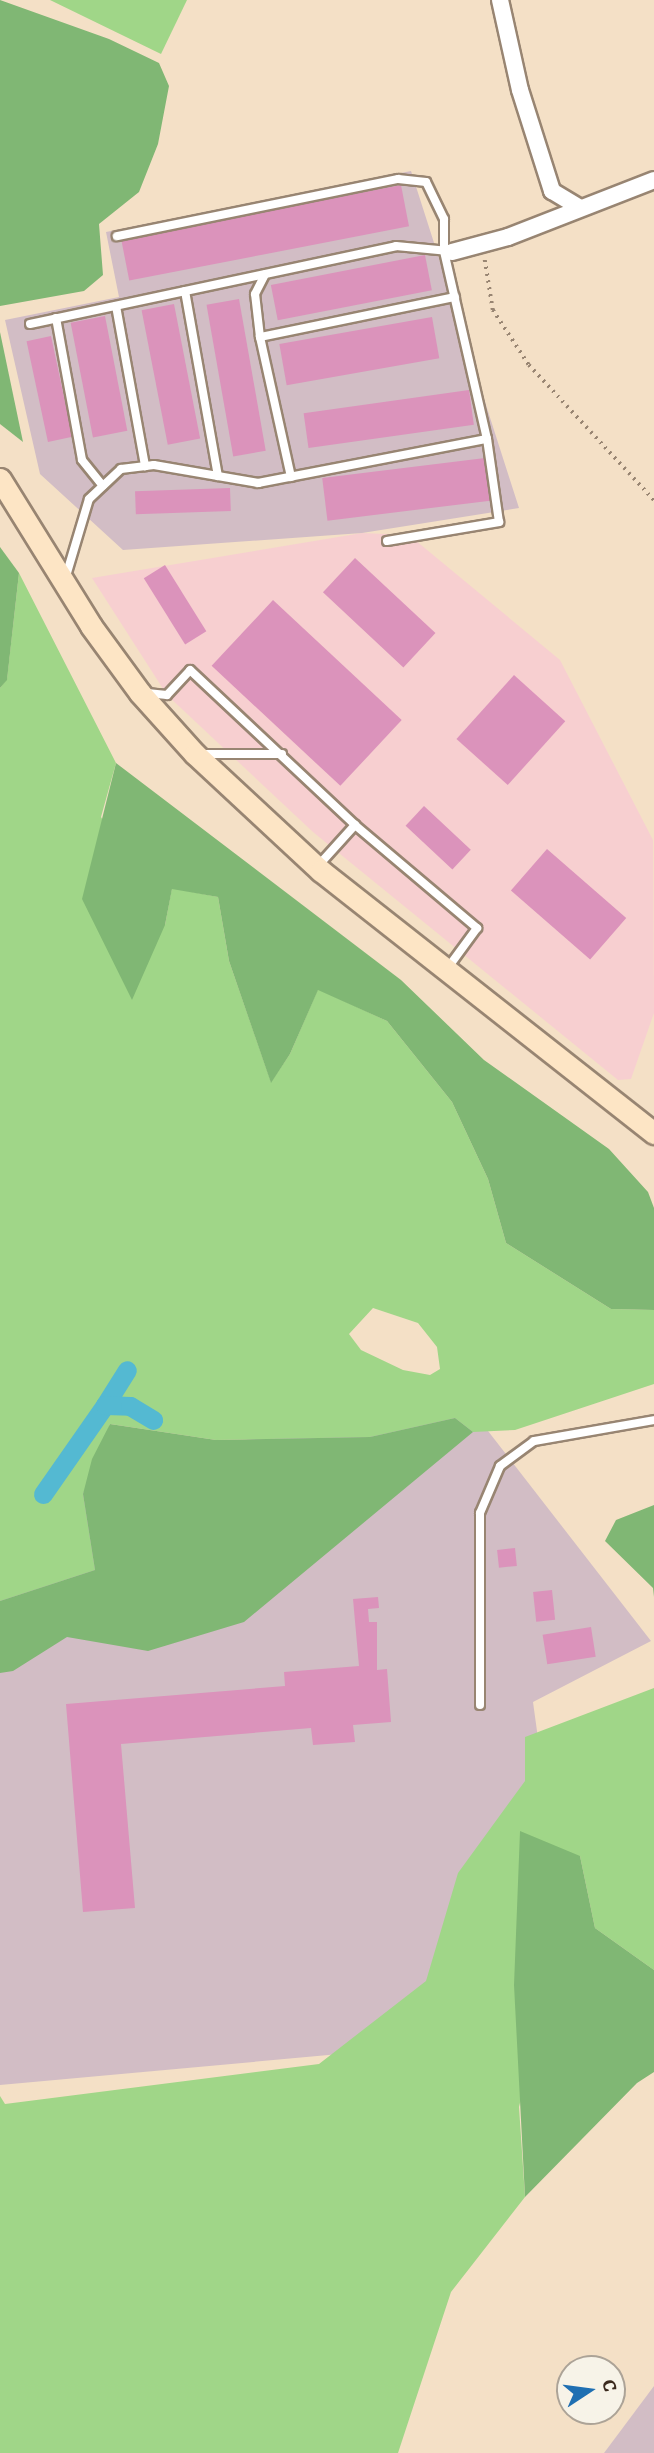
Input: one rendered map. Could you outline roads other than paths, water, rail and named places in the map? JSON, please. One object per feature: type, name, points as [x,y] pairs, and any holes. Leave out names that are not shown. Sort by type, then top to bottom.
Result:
[{"type":"main road","points":[[0,479],[64,583],[140,693],[195,754],[317,867],[445,971],[654,1133]]},
{"type":"street","points":[[500,0],[520,90],[552,191],[580,208]]},
{"type":"street","points":[[448,251],[482,244],[654,180]]},
{"type":"lane","points":[[117,236],[398,179],[426,182],[444,219],[455,297],[487,439],[499,522],[387,541]]},
{"type":"lane","points":[[30,324],[396,247],[448,251]]},
{"type":"lane","points":[[265,274],[255,294],[260,337],[291,477]]},
{"type":"lane","points":[[184,291],[218,476]]},
{"type":"lane","points":[[260,337],[455,297]]},
{"type":"lane","points":[[117,306],[145,466]]},
{"type":"lane","points":[[56,318],[82,460],[103,486]]},
{"type":"lane","points":[[64,583],[89,499],[121,469],[145,466],[258,483],[487,439]]},
{"type":"lane","points":[[140,693],[167,695],[190,670],[355,825],[477,928],[445,971]]},
{"type":"lane","points":[[195,754],[282,754]]},
{"type":"lane","points":[[317,867],[355,825]]},
{"type":"lane","points":[[480,1705],[480,1513],[500,1466],[534,1441],[654,1420]]},
{"type":"waterway","points":[[105,1405],[127,1370]]},
{"type":"waterway","points":[[43,1494],[105,1405],[130,1406],[153,1420]]}]
